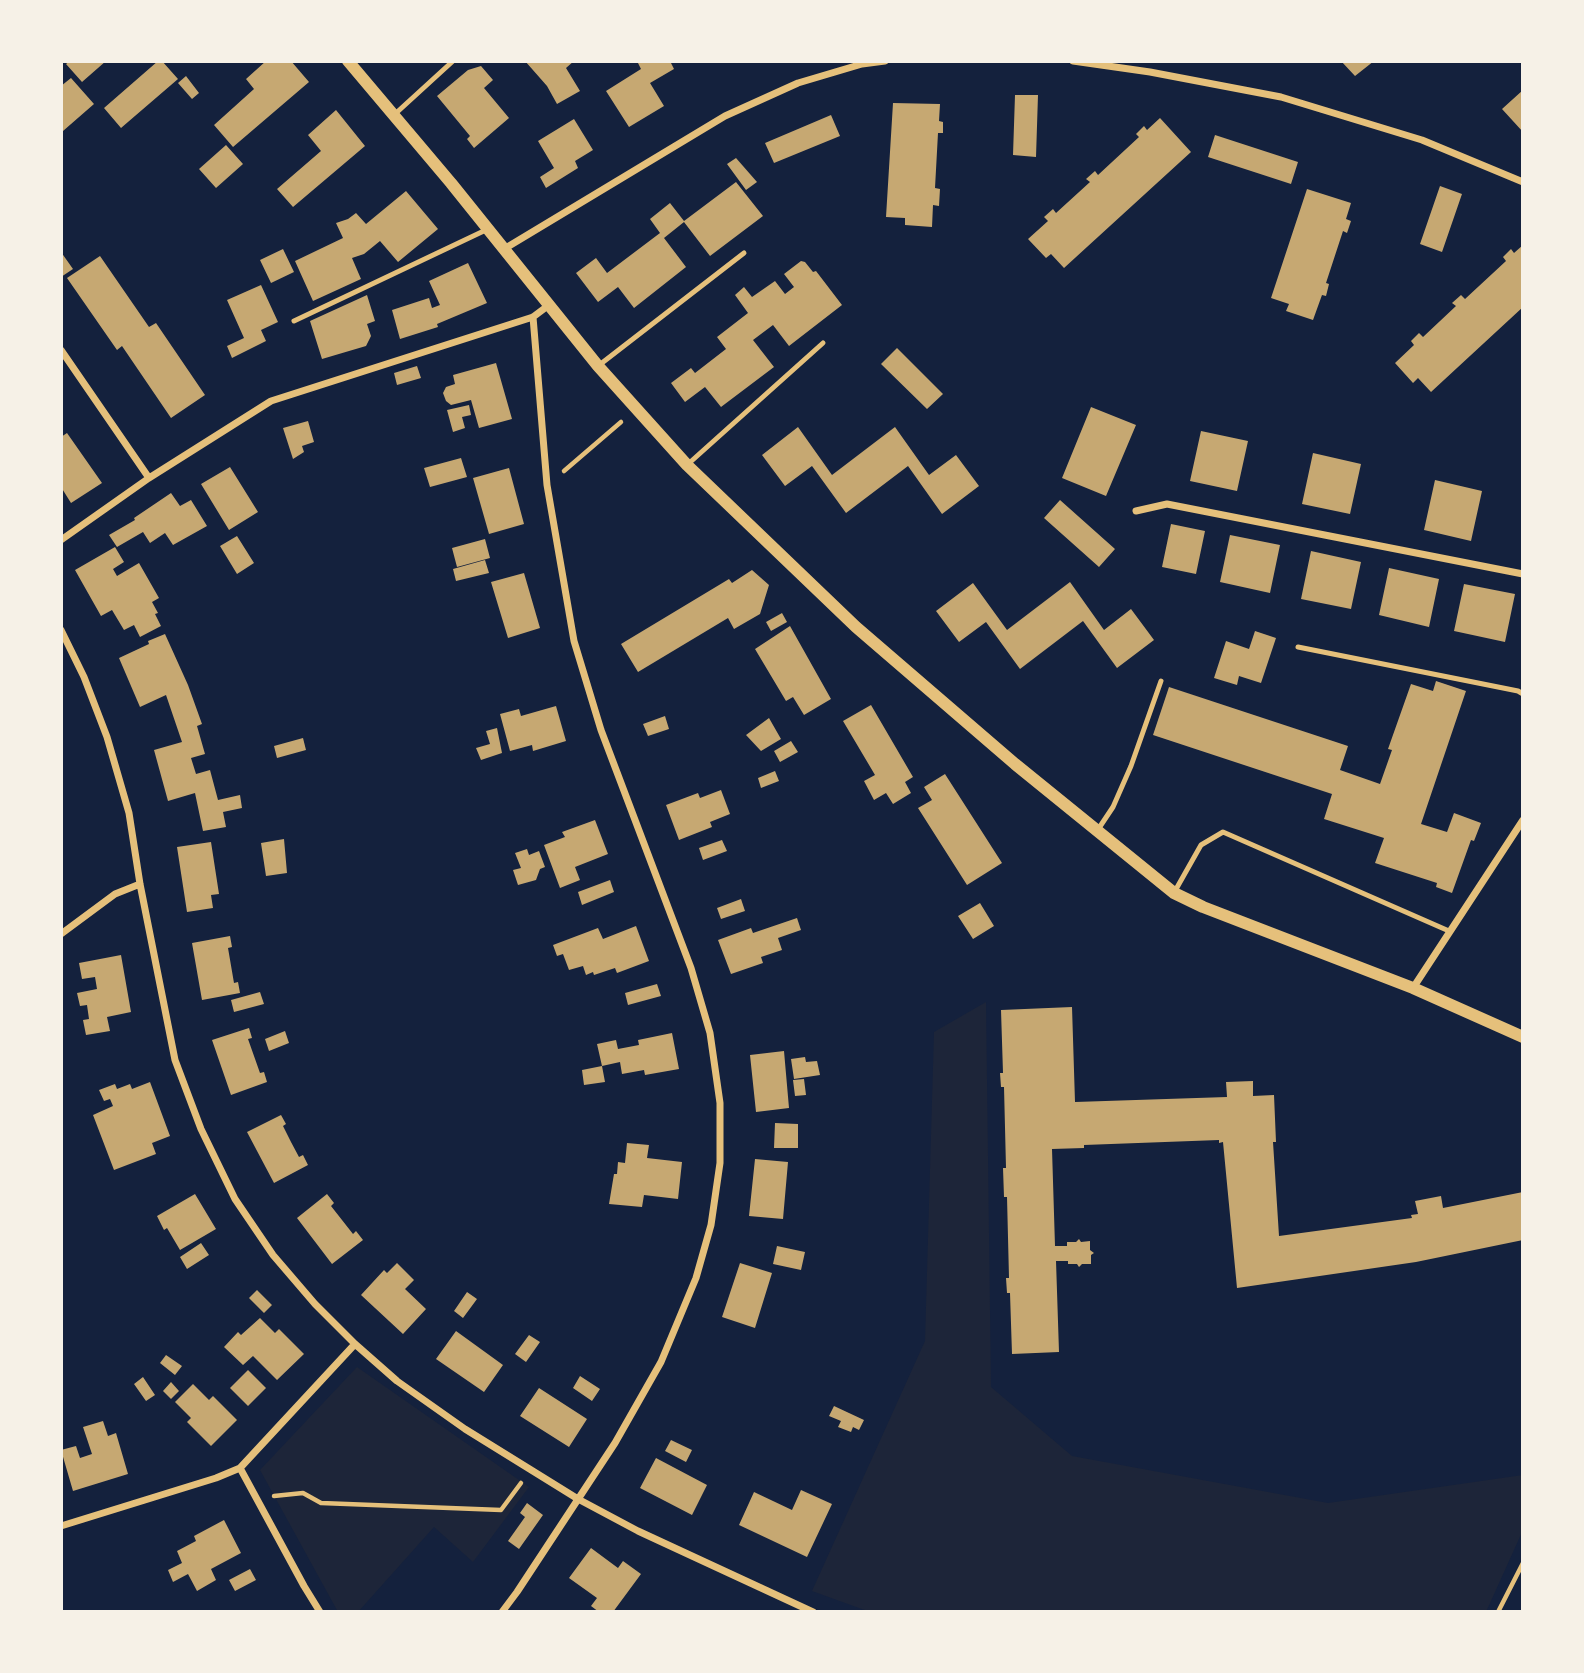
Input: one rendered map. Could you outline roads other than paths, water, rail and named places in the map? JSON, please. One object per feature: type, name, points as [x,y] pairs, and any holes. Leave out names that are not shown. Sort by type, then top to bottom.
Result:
[{"type":"street","points":[[348,61],[395,114],[598,366],[687,465],[856,627],[1015,764],[1174,893],[1203,907],[1413,988],[1523,1037]]},
{"type":"street","points":[[504,249],[725,116],[798,83],[862,64],[885,61]]},
{"type":"street","points":[[1073,61],[1150,72],[1281,97],[1422,140],[1523,182]]},
{"type":"street","points":[[61,540],[149,478],[271,401],[533,317],[549,305]]},
{"type":"street","points":[[502,1612],[615,1443],[661,1362],[696,1278],[711,1225],[720,1163],[720,1104],[710,1033],[691,968],[601,730],[574,641],[547,485],[533,317]]},
{"type":"street","points":[[61,350],[149,478]]},
{"type":"street","points":[[1136,511],[1167,503],[1523,574]]},
{"type":"street","points":[[61,630],[84,677],[107,737],[129,813],[140,884],[175,1060],[201,1129],[235,1199],[273,1255],[315,1304],[355,1344],[397,1381],[465,1429],[530,1471],[638,1531],[813,1612]]},
{"type":"street","points":[[1413,988],[1523,820]]},
{"type":"street","points":[[61,934],[115,894],[140,884]]},
{"type":"street","points":[[61,1527],[240,1468],[355,1344]]},
{"type":"street","points":[[240,1468],[320,1612]]},
{"type":"lane","points":[[395,114],[453,61]]},
{"type":"lane","points":[[294,321],[488,229]]},
{"type":"lane","points":[[598,366],[744,253]]},
{"type":"lane","points":[[687,465],[823,342]]},
{"type":"lane","points":[[1298,647],[1523,694]]},
{"type":"lane","points":[[1097,831],[1113,807],[1131,766],[1161,681]]},
{"type":"lane","points":[[1174,893],[1201,845],[1223,832],[1449,931]]}]
